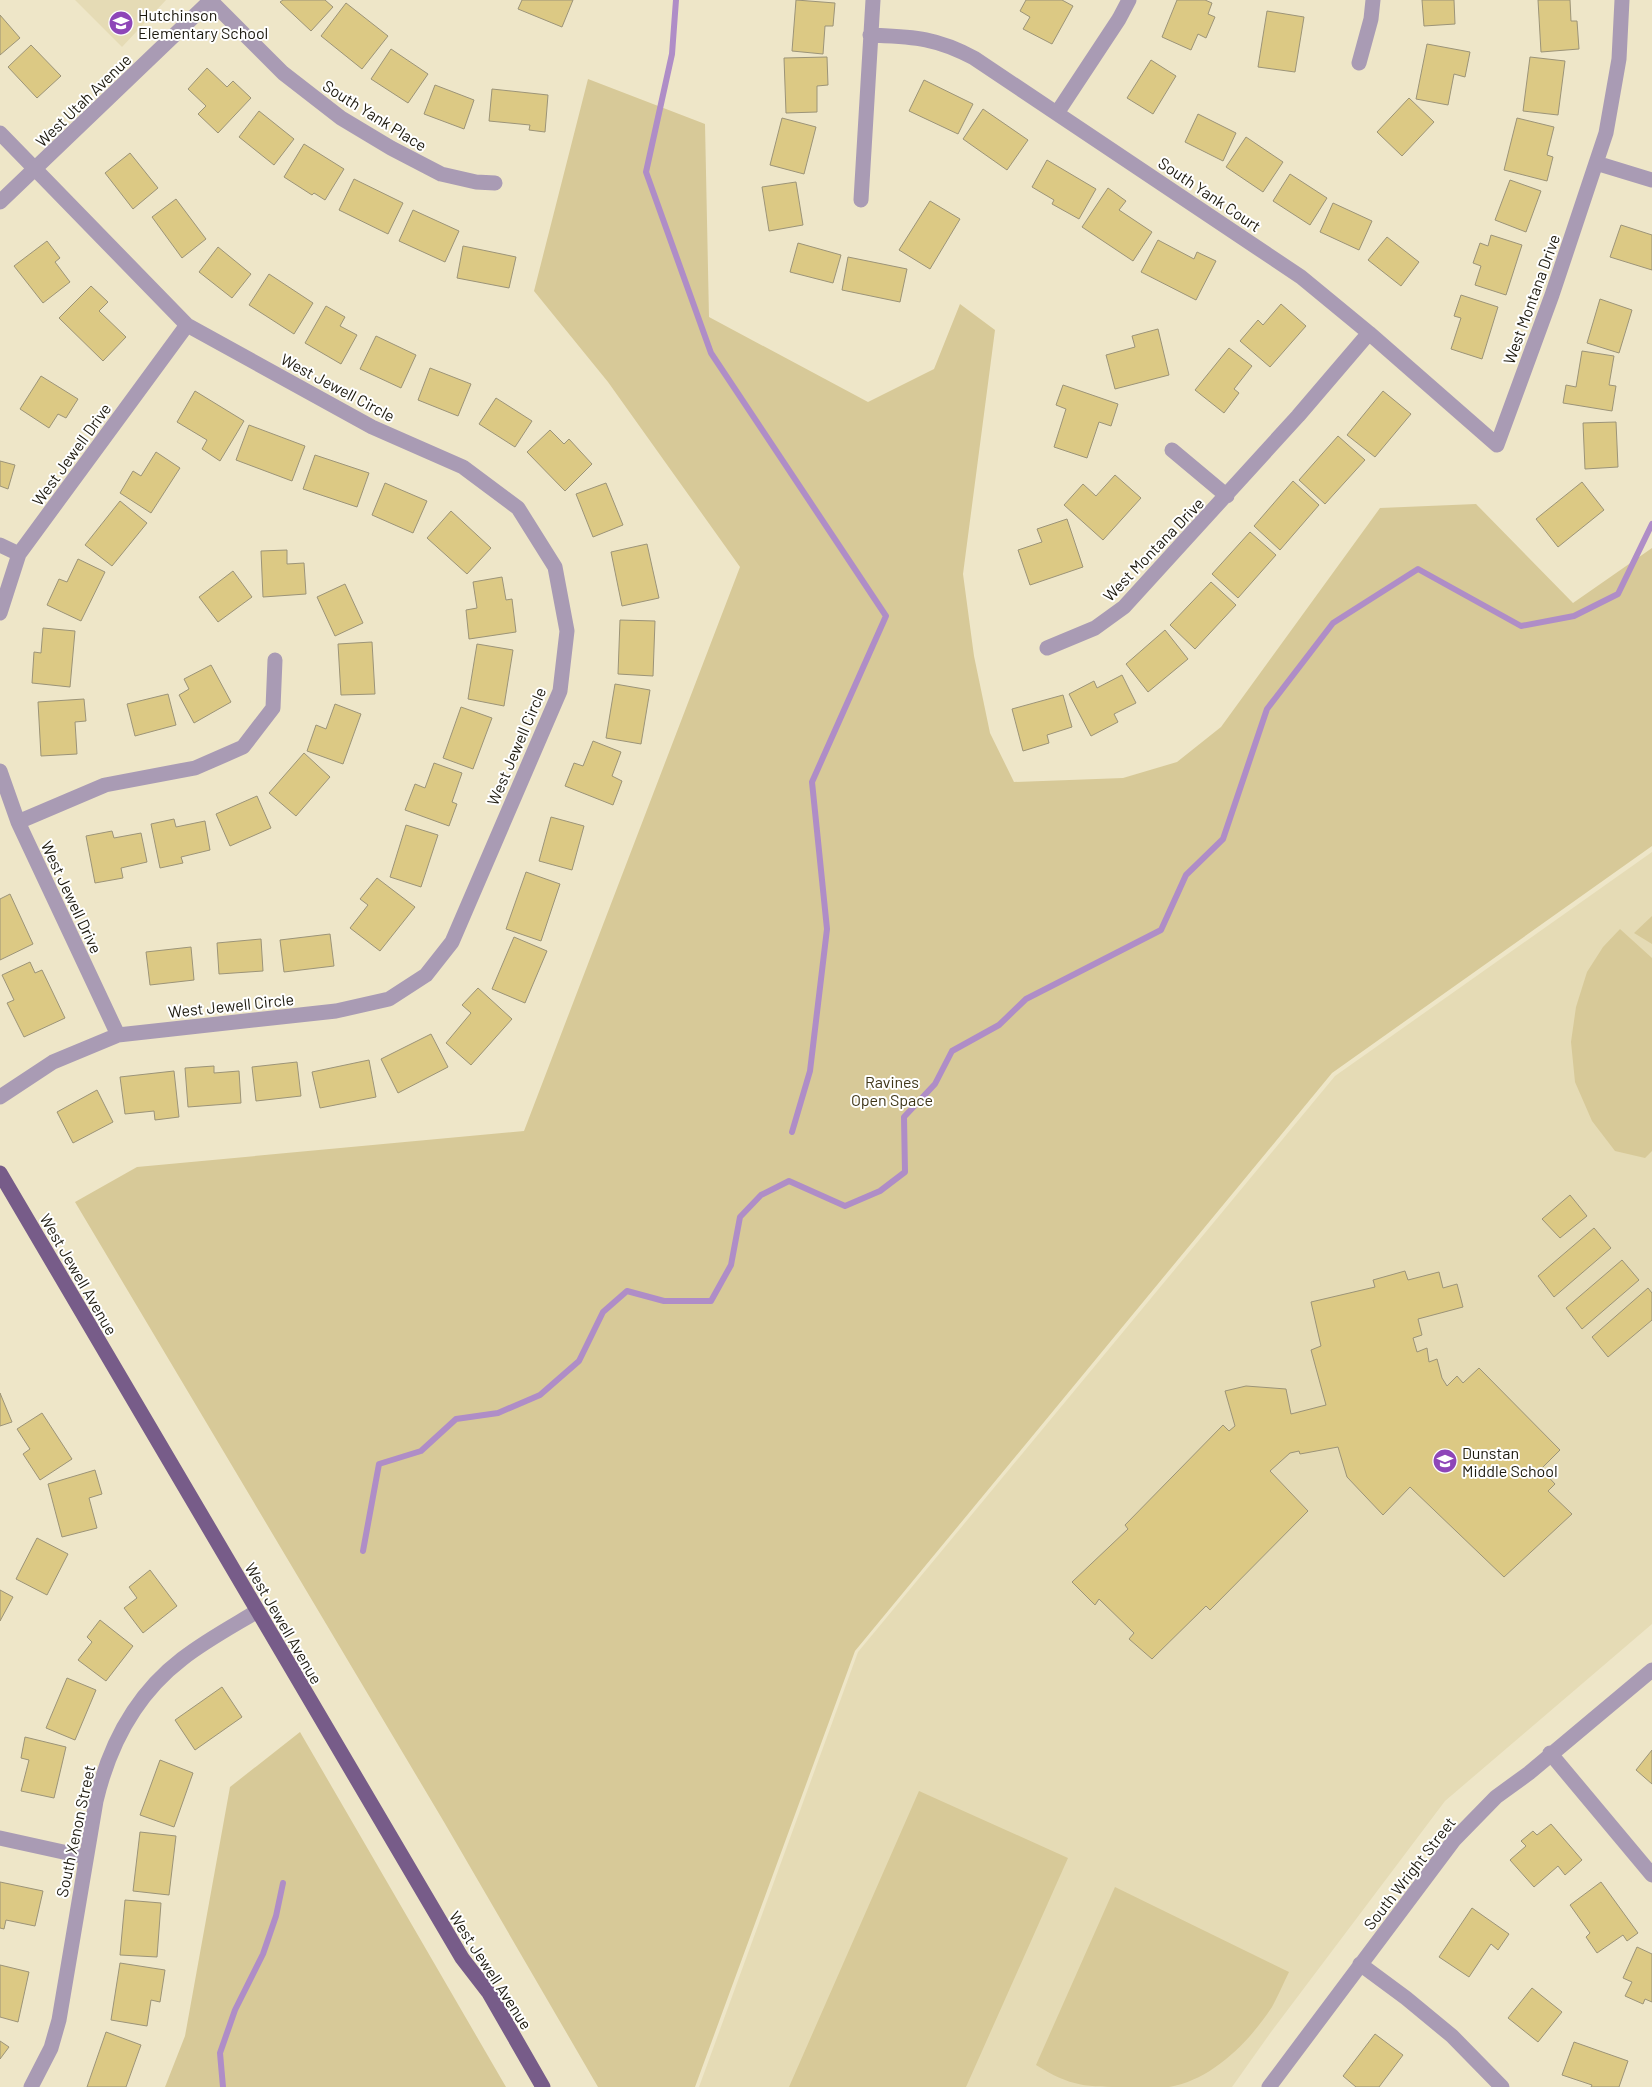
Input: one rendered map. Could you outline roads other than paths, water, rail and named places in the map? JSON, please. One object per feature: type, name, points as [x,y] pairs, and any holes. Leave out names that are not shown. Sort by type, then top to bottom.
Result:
[{"type":"main road","name":"West Jewell Avenue","points":[[0,1173],[256,1612],[462,1958],[488,1993],[543,2087]]},
{"type":"street","name":"West Utah Avenue","points":[[0,202],[36,170],[211,0]]},
{"type":"street","name":"South Yank Place","points":[[211,0],[283,73],[341,118],[399,153],[441,174],[495,184]]},
{"type":"street","points":[[861,200],[873,0]]},
{"type":"street","points":[[1057,113],[1119,19],[1129,0]]},
{"type":"street","points":[[1360,63],[1374,0]]},
{"type":"street","name":"West Montana Drive","points":[[1497,445],[1552,296],[1606,133],[1619,58],[1622,0]]},
{"type":"street","name":"South Yank Court","points":[[870,35],[920,38],[956,48],[974,58],[1286,266],[1369,333],[1497,445]]},
{"type":"street","name":"West Jewell Circle","points":[[0,134],[188,325],[372,427],[462,466],[518,508],[555,567],[568,631],[560,691],[452,942],[426,975],[389,999],[336,1011],[118,1036],[52,1062],[0,1097]]},
{"type":"street","points":[[1596,163],[1652,180]]},
{"type":"street","name":"West Jewell Drive","points":[[0,613],[19,554],[188,325]]},
{"type":"street","name":"West Montana Drive","points":[[1047,648],[1095,628],[1124,607],[1227,496],[1369,333]]},
{"type":"street","name":"West Montana Drive","points":[[1172,450],[1227,496]]},
{"type":"street","points":[[0,545],[19,554]]},
{"type":"street","points":[[18,822],[105,785],[194,768],[243,747],[273,708],[275,660]]},
{"type":"street","name":"West Jewell Drive","points":[[0,771],[18,822],[118,1036]]},
{"type":"street","name":"South Xenon Street","points":[[32,2087],[51,2048],[59,2020],[86,1857],[102,1776],[123,1727],[134,1709],[156,1682],[181,1660],[256,1612]]},
{"type":"street","name":"South Wright Street","points":[[1268,2087],[1454,1840],[1496,1797],[1529,1773],[1550,1753],[1652,1670]]},
{"type":"street","points":[[1550,1753],[1652,1875]]},
{"type":"street","points":[[0,1838],[86,1857]]},
{"type":"street","points":[[1360,1964],[1406,1998],[1452,2036],[1502,2087]]},
{"type":"waterway","points":[[676,0],[672,54],[646,172],[711,353],[886,616],[812,782],[827,929],[810,1071],[792,1132]]},
{"type":"waterway","points":[[363,1551],[379,1464],[421,1451],[456,1419],[498,1413],[540,1395],[579,1361],[603,1312],[627,1291],[664,1301],[711,1301],[731,1265],[740,1217],[761,1195],[789,1181],[845,1206],[880,1191],[905,1172],[904,1117],[935,1084],[952,1051],[999,1025],[1026,999],[1161,930],[1186,875],[1223,839],[1267,709],[1333,623],[1418,569],[1521,626],[1574,616],[1618,594],[1652,524]]},
{"type":"waterway","points":[[223,2087],[220,2053],[235,2010],[263,1954],[276,1916],[283,1883]]},
{"type":"place","name":"Hutchinson Elementary School","points":[[121,23]]},
{"type":"place","name":"Dunstan Middle School","points":[[1445,1461]]},
{"type":"park label","name":"Ravines Open Space","points":[[892,1090]]}]
